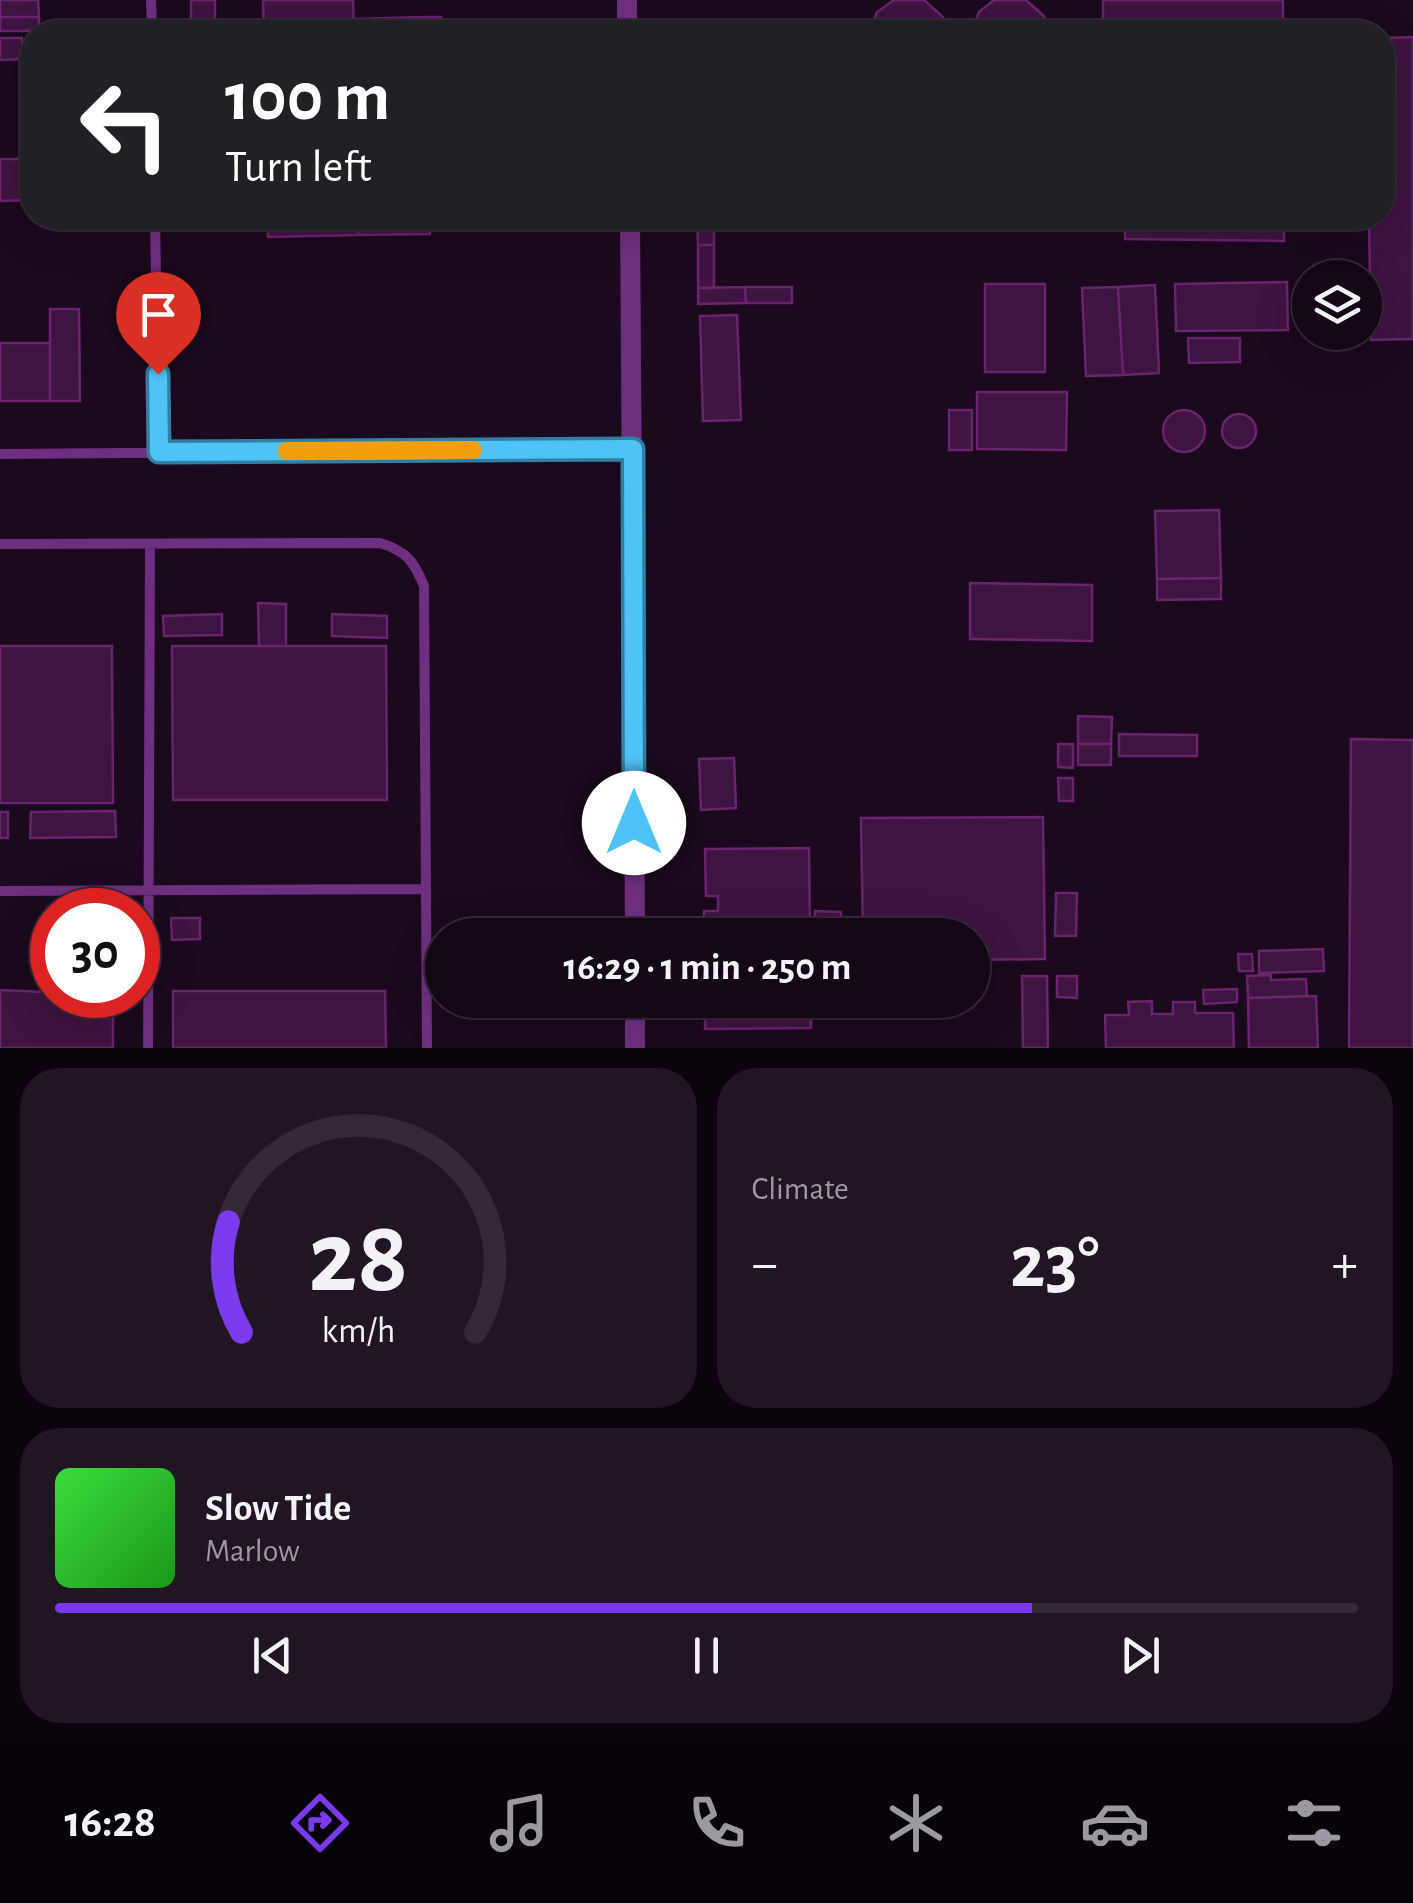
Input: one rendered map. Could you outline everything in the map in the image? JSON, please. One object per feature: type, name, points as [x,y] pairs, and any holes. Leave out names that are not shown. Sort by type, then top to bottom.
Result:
[{"type":"street","points":[[630,230],[635,918]]},
{"type":"street","points":[[635,1018],[636,1048]]},
{"type":"lane","points":[[155,230],[159,452]]},
{"type":"lane","points":[[0,454],[633,449]]},
{"type":"lane","points":[[0,544],[380,543],[399,549],[414,561],[424,586],[428,1048]]},
{"type":"lane","points":[[148,888],[150,544]]},
{"type":"lane","points":[[160,890],[426,890]]},
{"type":"lane","points":[[0,891],[30,891]]},
{"type":"lane","points":[[148,1018],[148,1048]]},
{"type":"building","points":[[0,0],[38,0],[39,17],[0,17]]},
{"type":"building","points":[[191,0],[215,0],[215,20],[191,20]]},
{"type":"building","points":[[263,0],[353,0],[354,20],[264,20]]},
{"type":"building","points":[[894,0],[924,0],[944,20],[874,20],[877,12]]},
{"type":"building","points":[[994,0],[1026,0],[1045,20],[976,20],[979,12]]},
{"type":"building","points":[[1103,0],[1283,0],[1283,20],[1103,20]]},
{"type":"building","points":[[0,17],[39,17],[20,20],[20,31],[0,31]]},
{"type":"building","points":[[426,17],[426,20],[353,19]]},
{"type":"building","points":[[1413,37],[1413,339],[1382,340],[1382,260],[1370,260],[1369,230],[1395,230],[1395,38]]},
{"type":"building","points":[[0,38],[20,38],[20,59],[0,60]]},
{"type":"building","points":[[0,159],[20,159],[20,200],[0,201]]},
{"type":"building","points":[[268,230],[358,230],[358,235],[268,237]]},
{"type":"building","points":[[358,230],[430,230],[430,234],[358,235]]},
{"type":"building","points":[[697,230],[714,230],[714,245],[698,245]]},
{"type":"building","points":[[1125,230],[1284,230],[1284,241],[1125,239]]},
{"type":"building","points":[[698,245],[714,245],[714,288],[698,288]]},
{"type":"building","points":[[1287,282],[1288,330],[1176,331],[1175,284]]},
{"type":"building","points":[[985,284],[1045,284],[1045,372],[985,372]]},
{"type":"building","points":[[1155,285],[1159,373],[1123,375],[1118,287]]},
{"type":"building","points":[[745,287],[746,303],[698,304],[698,288]]},
{"type":"building","points":[[745,287],[792,287],[792,303],[746,303]]},
{"type":"building","points":[[1118,287],[1123,375],[1086,376],[1082,288]]},
{"type":"building","points":[[50,309],[79,309],[80,401],[50,401]]},
{"type":"building","points":[[737,315],[741,420],[703,421],[700,316]]},
{"type":"building","points":[[1188,338],[1240,338],[1240,362],[1189,363]]},
{"type":"building","points":[[0,343],[50,343],[50,401],[0,401]]},
{"type":"building","points":[[977,392],[1067,392],[1066,450],[977,449]]},
{"type":"building","points":[[949,410],[972,410],[972,450],[949,450]]},
{"type":"building","points":[[1184,410],[1199,416],[1205,431],[1199,446],[1184,452],[1169,446],[1163,431],[1169,416]]},
{"type":"building","points":[[1239,414],[1251,419],[1256,431],[1251,443],[1239,448],[1227,443],[1222,431],[1227,419]]},
{"type":"building","points":[[1219,510],[1221,578],[1157,579],[1155,511]]},
{"type":"building","points":[[1221,578],[1221,599],[1157,600],[1157,579]]},
{"type":"building","points":[[970,583],[1092,585],[1092,641],[970,639]]},
{"type":"building","points":[[258,603],[286,604],[286,646],[259,646]]},
{"type":"building","points":[[222,614],[222,635],[164,636],[163,616]]},
{"type":"building","points":[[332,614],[387,616],[387,638],[332,636]]},
{"type":"building","points":[[0,646],[112,646],[113,803],[0,803]]},
{"type":"building","points":[[172,646],[386,646],[387,800],[173,800]]},
{"type":"building","points":[[1078,716],[1112,717],[1111,744],[1078,744]]},
{"type":"building","points":[[1119,734],[1197,735],[1197,756],[1119,756]]},
{"type":"building","points":[[1351,739],[1413,740],[1413,1048],[1349,1048]]},
{"type":"building","points":[[1058,744],[1073,744],[1073,768],[1058,767]]},
{"type":"building","points":[[1078,744],[1111,744],[1111,765],[1078,765]]},
{"type":"building","points":[[734,758],[736,808],[701,810],[699,759]]},
{"type":"building","points":[[1058,778],[1073,778],[1073,801],[1059,801]]},
{"type":"building","points":[[115,811],[116,837],[30,838],[31,812]]},
{"type":"building","points":[[0,812],[8,812],[8,838],[0,838]]},
{"type":"building","points":[[1043,817],[1045,959],[990,960],[990,918],[863,918],[861,818]]},
{"type":"building","points":[[809,848],[810,918],[704,918],[704,911],[718,911],[718,896],[706,896],[705,849]]},
{"type":"building","points":[[1056,893],[1077,893],[1076,936],[1055,936]]},
{"type":"building","points":[[815,911],[841,912],[841,918],[815,918]]},
{"type":"building","points":[[171,918],[200,918],[200,939],[172,940]]},
{"type":"building","points":[[1323,949],[1324,971],[1259,973],[1259,951]]},
{"type":"building","points":[[1238,954],[1252,954],[1253,971],[1239,971]]},
{"type":"building","points":[[1271,975],[1271,980],[1306,979],[1307,996],[1248,998],[1247,976]]},
{"type":"building","points":[[1022,976],[1047,976],[1048,1048],[1023,1048]]},
{"type":"building","points":[[1057,976],[1077,976],[1077,998],[1057,997]]},
{"type":"building","points":[[1237,989],[1237,1002],[1204,1004],[1203,990]]},
{"type":"building","points":[[0,990],[30,991],[30,1018],[113,1018],[113,1048],[0,1048]]},
{"type":"building","points":[[173,991],[385,991],[386,1048],[173,1048]]},
{"type":"building","points":[[1316,996],[1318,1048],[1249,1048],[1248,998]]},
{"type":"building","points":[[1152,1001],[1152,1014],[1173,1014],[1173,1002],[1195,1002],[1195,1013],[1233,1013],[1234,1048],[1106,1048],[1105,1015],[1129,1015],[1128,1002]]},
{"type":"building","points":[[705,1018],[811,1018],[811,1028],[705,1029]]},
{"type":"slow traffic","points":[[287,451],[473,450]]},
{"type":"route","points":[[158,374],[159,452],[633,449],[634,823]]}]
